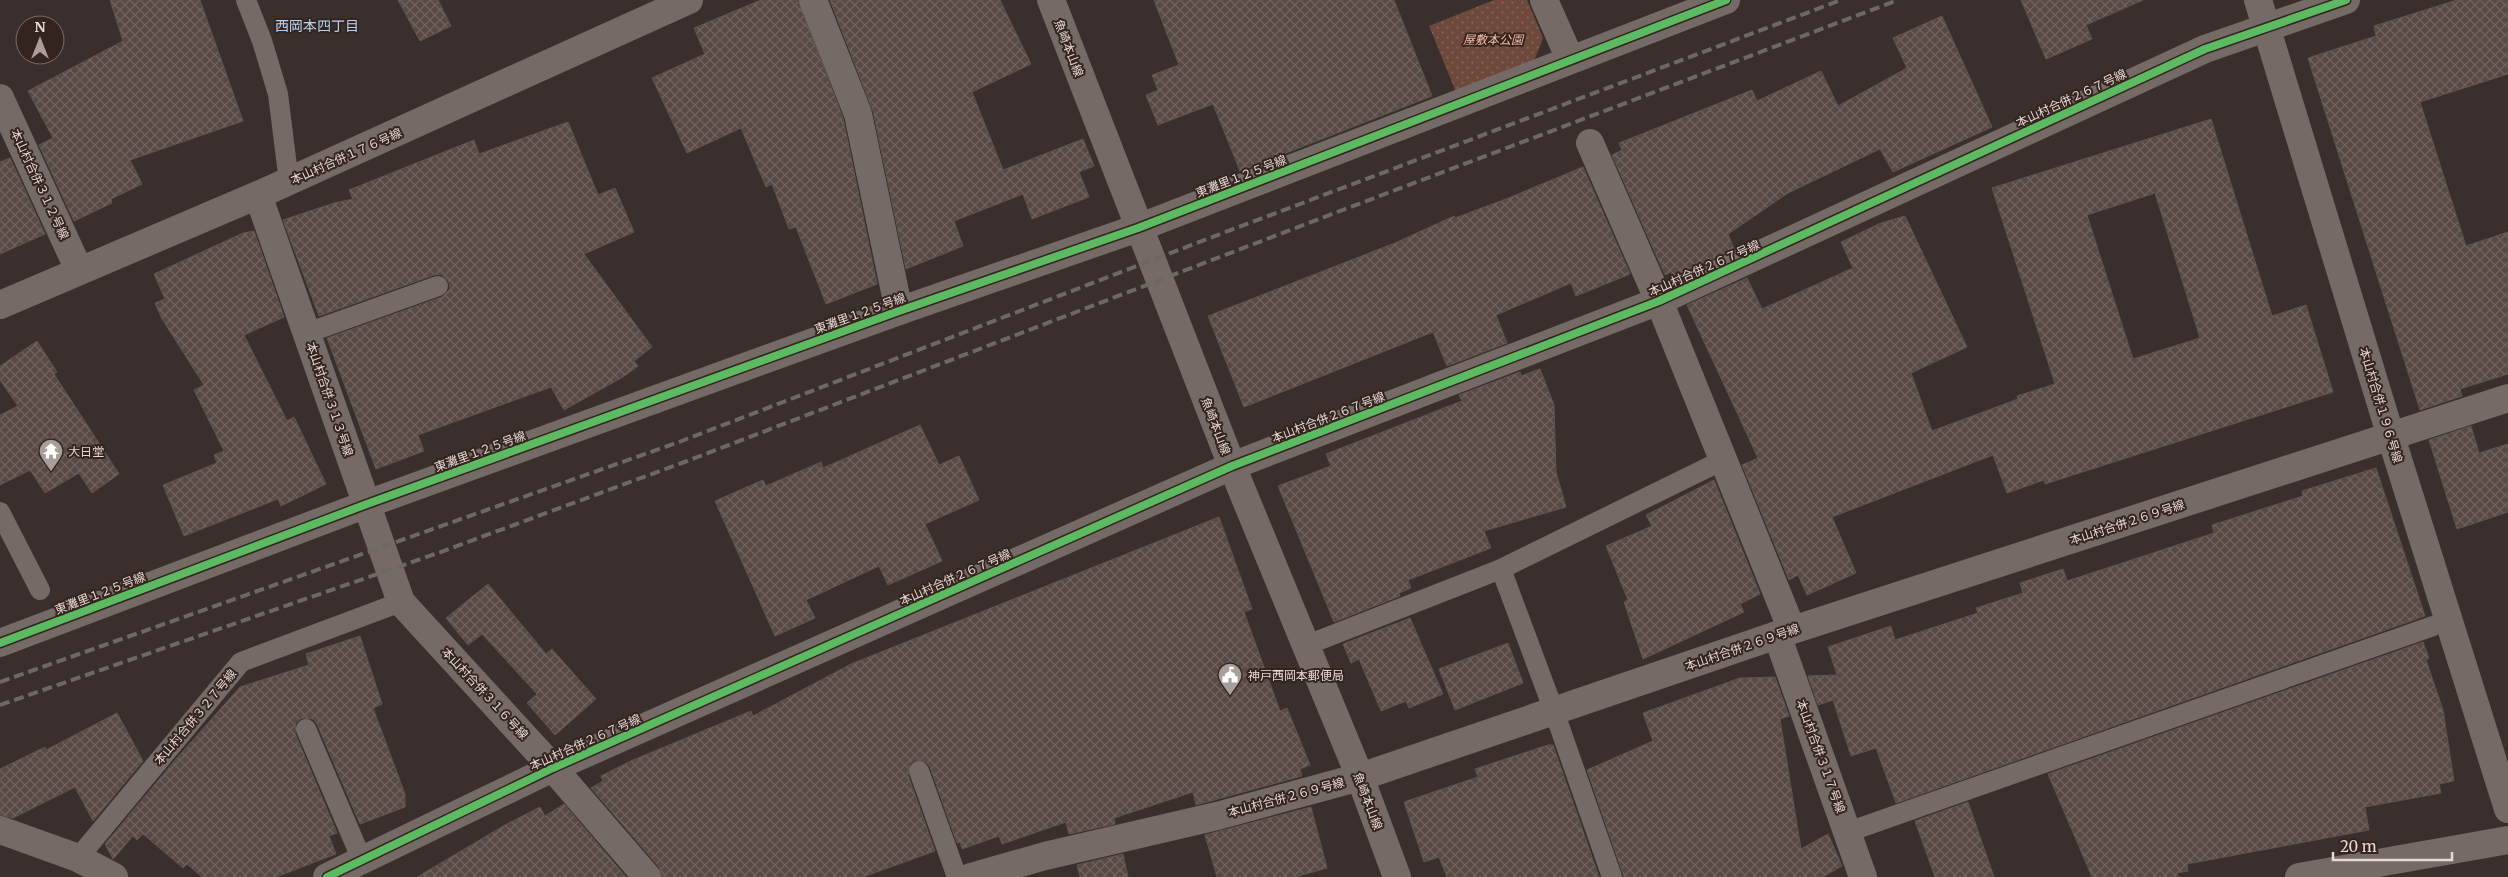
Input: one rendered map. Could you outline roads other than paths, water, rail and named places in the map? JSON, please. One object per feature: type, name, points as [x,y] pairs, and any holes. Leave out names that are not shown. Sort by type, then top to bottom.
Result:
[{"type":"street","name":"本山村合併１７６号線","points":[[0,305],[289,182],[689,0]]},
{"type":"street","points":[[813,0],[858,114],[898,311]]},
{"type":"street","name":"魚崎本山線","points":[[1051,0],[1138,228],[1232,466],[1360,777],[1397,877]]},
{"type":"street","points":[[1544,0],[1570,59]]},
{"type":"street","name":"東灘里１２５号線","points":[[0,642],[48,606],[367,504],[898,311],[1138,228],[1726,0]]},
{"type":"street","name":"本山村合併１９６号線","points":[[2258,0],[2391,437],[2508,809]]},
{"type":"street","name":"本山村合併２６７号線","points":[[327,877],[553,768],[1232,466],[1658,301],[2205,49],[2346,0]]},
{"type":"street","name":"本山村合併３１２号線","points":[[0,98],[79,270]]},
{"type":"street","name":"本山村合併３１７号線","points":[[1590,143],[1658,301],[1723,460],[1784,633],[1863,877]]},
{"type":"street","name":"本山村合併３１３号線","points":[[258,195],[401,602]]},
{"type":"street","name":"本山村合併２６９号線","points":[[971,877],[1045,856],[1217,816],[1360,777],[1784,633],[2508,398]]},
{"type":"street","name":"本山村合併３１６号線","points":[[401,602],[553,768],[646,877]]},
{"type":"street","points":[[0,830],[78,858],[114,877]]},
{"type":"street","points":[[2299,877],[2508,840]]},
{"type":"lane","points":[[246,0],[262,41],[278,94],[289,182]]},
{"type":"lane","points":[[307,333],[438,286]]},
{"type":"lane","points":[[1307,645],[1501,569],[1723,460]]},
{"type":"lane","points":[[0,512],[48,606]]},
{"type":"lane","points":[[1501,569],[1554,711],[1612,877]]},
{"type":"lane","name":"本山村合併３２７号線","points":[[78,858],[241,662],[401,602]]},
{"type":"lane","points":[[1848,832],[2433,626]]},
{"type":"lane","points":[[306,729],[362,860]]},
{"type":"lane","points":[[919,771],[957,877]]},
{"type":"railway","points":[[0,682],[679,442],[1207,239],[1841,0]]},
{"type":"railway","points":[[0,705],[438,553],[687,461],[1898,0]]},
{"type":"place","name":"大日堂","points":[[51,472]]},
{"type":"place","name":"神戸西岡本郵便局","points":[[1230,696]]},
{"type":"district","name":"西岡本四丁目","points":[[317,26]]},
{"type":"park label","name":"屋敷本公園","points":[[1493,39]]}]
